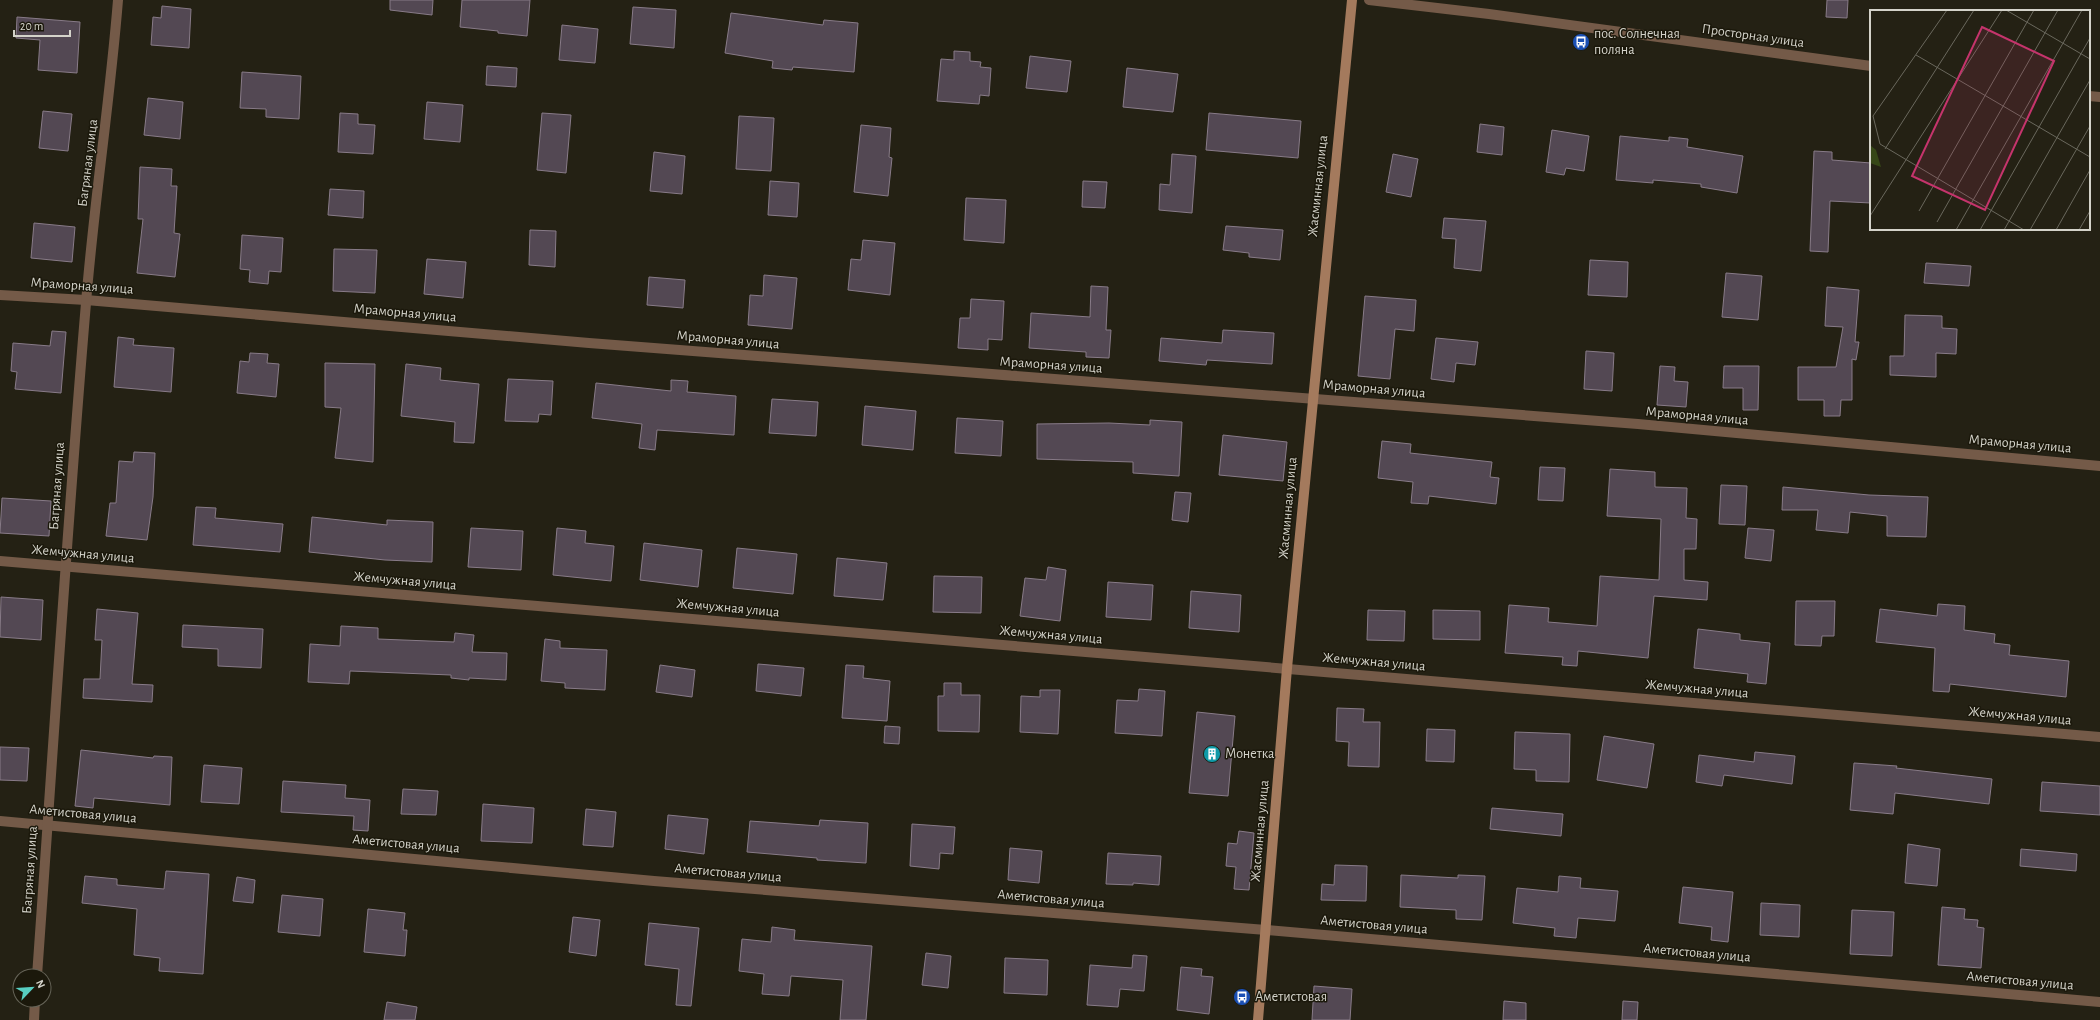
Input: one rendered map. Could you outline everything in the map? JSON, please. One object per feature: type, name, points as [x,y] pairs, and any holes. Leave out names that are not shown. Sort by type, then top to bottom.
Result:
[{"type":"street","name":"Багряная улица","points":[[38,968],[65,566],[86,300],[112,74],[118,0]]},
{"type":"street","name":"Жасминная улица","points":[[1258,1020],[1287,668],[1312,398],[1352,0]]},
{"type":"street","name":"Просторная улица","points":[[1369,0],[1489,14],[1870,66]]},
{"type":"street","points":[[2090,96],[2100,97]]},
{"type":"street","name":"Мраморная улица","points":[[0,295],[86,300],[589,343],[1312,398],[1654,426],[2100,466]]},
{"type":"street","name":"Жемчужная улица","points":[[0,561],[2100,737]]},
{"type":"street","name":"Аметистовая улица","points":[[0,821],[48,824],[654,881],[1266,930],[2100,1002]]},
{"type":"street","points":[[34,1020],[35,1008]]},
{"type":"building","points":[[390,0],[433,0],[432,15],[390,10]]},
{"type":"building","points":[[462,0],[530,0],[527,36],[460,27]]},
{"type":"building","points":[[1827,0],[1848,0],[1847,18],[1826,17]]},
{"type":"building","points":[[162,6],[191,9],[189,48],[151,45],[153,17],[161,18]]},
{"type":"building","points":[[633,7],[676,10],[674,48],[630,44]]},
{"type":"building","points":[[731,13],[823,25],[824,20],[858,23],[854,72],[793,67],[792,70],[772,68],[773,61],[725,53]]},
{"type":"building","points":[[17,17],[80,22],[77,73],[38,70],[40,40],[16,38]]},
{"type":"building","points":[[562,25],[598,29],[595,63],[559,60]]},
{"type":"building","points":[[954,51],[970,52],[970,61],[981,62],[980,67],[991,68],[989,96],[980,95],[979,104],[937,101],[941,59],[954,60]]},
{"type":"building","points":[[1030,56],[1071,61],[1067,92],[1026,88]]},
{"type":"building","points":[[487,66],[517,68],[516,87],[486,85]]},
{"type":"building","points":[[1127,68],[1178,74],[1173,112],[1123,107]]},
{"type":"building","points":[[242,72],[301,76],[299,119],[266,117],[266,109],[240,108]]},
{"type":"building","points":[[148,98],[183,102],[180,139],[144,135]]},
{"type":"building","points":[[427,102],[463,105],[460,142],[424,139]]},
{"type":"building","points":[[43,111],[72,114],[68,151],[39,148]]},
{"type":"building","points":[[340,113],[358,114],[358,124],[375,125],[373,154],[338,152]]},
{"type":"building","points":[[542,113],[571,115],[566,173],[537,170]]},
{"type":"building","points":[[1209,113],[1301,121],[1298,158],[1206,150]]},
{"type":"building","points":[[739,116],[774,118],[771,171],[736,169]]},
{"type":"building","points":[[1480,124],[1504,127],[1502,155],[1477,152]]},
{"type":"building","points":[[861,125],[891,128],[889,157],[892,158],[888,196],[854,192]]},
{"type":"building","points":[[1552,130],[1589,136],[1584,171],[1566,168],[1564,175],[1546,172]]},
{"type":"building","points":[[1620,136],[1669,141],[1669,137],[1688,139],[1687,147],[1743,156],[1737,193],[1701,187],[1701,184],[1653,180],[1653,183],[1616,180]]},
{"type":"building","points":[[1814,151],[1832,152],[1832,160],[1870,163],[1870,203],[1830,201],[1828,252],[1810,251]]},
{"type":"building","points":[[654,152],[685,156],[682,194],[650,191]]},
{"type":"building","points":[[1172,154],[1196,156],[1192,213],[1159,210],[1160,184],[1170,185]]},
{"type":"building","points":[[1393,154],[1418,159],[1411,197],[1386,192]]},
{"type":"building","points":[[140,167],[172,169],[171,186],[177,186],[174,233],[180,234],[175,277],[137,273],[143,219],[138,219]]},
{"type":"building","points":[[770,181],[799,183],[797,217],[768,215]]},
{"type":"building","points":[[1083,181],[1107,182],[1105,208],[1082,207]]},
{"type":"building","points":[[330,189],[364,191],[363,218],[328,215]]},
{"type":"building","points":[[966,198],[1006,200],[1004,243],[964,240]]},
{"type":"building","points":[[1444,218],[1486,221],[1481,271],[1454,268],[1456,239],[1442,238]]},
{"type":"building","points":[[34,223],[75,227],[72,262],[31,258]]},
{"type":"building","points":[[1226,226],[1283,230],[1280,260],[1249,257],[1249,253],[1223,250]]},
{"type":"building","points":[[530,230],[556,231],[555,267],[529,265]]},
{"type":"building","points":[[242,235],[283,238],[281,272],[269,271],[268,284],[249,282],[250,270],[240,269]]},
{"type":"building","points":[[863,240],[895,243],[890,295],[848,290],[851,259],[861,260]]},
{"type":"building","points":[[334,249],[377,250],[375,293],[333,291]]},
{"type":"building","points":[[427,259],[466,262],[463,298],[424,294]]},
{"type":"building","points":[[1590,260],[1628,262],[1627,297],[1588,295]]},
{"type":"building","points":[[1926,263],[1971,266],[1969,286],[1924,283]]},
{"type":"building","points":[[1726,273],[1762,276],[1758,320],[1722,317]]},
{"type":"building","points":[[764,275],[797,278],[792,329],[748,325],[750,295],[763,296]]},
{"type":"building","points":[[649,277],[685,280],[683,308],[647,305]]},
{"type":"building","points":[[1091,286],[1108,287],[1106,330],[1111,330],[1109,358],[1086,357],[1086,352],[1029,348],[1031,313],[1090,317]]},
{"type":"building","points":[[1827,287],[1859,290],[1855,342],[1859,342],[1856,360],[1852,359],[1852,400],[1841,400],[1840,416],[1824,416],[1824,400],[1798,400],[1798,367],[1836,367],[1843,327],[1825,326]]},
{"type":"building","points":[[1365,296],[1416,300],[1414,331],[1395,329],[1390,379],[1358,376]]},
{"type":"building","points":[[971,299],[1004,301],[1002,340],[988,339],[988,350],[958,348],[960,318],[970,318]]},
{"type":"building","points":[[1905,315],[1942,316],[1942,328],[1957,329],[1956,354],[1936,353],[1936,377],[1890,375],[1890,356],[1904,356]]},
{"type":"building","points":[[1223,330],[1274,333],[1272,364],[1207,360],[1206,365],[1159,361],[1161,338],[1222,343]]},
{"type":"building","points":[[52,331],[66,332],[61,393],[15,389],[17,372],[11,371],[13,343],[50,346]]},
{"type":"building","points":[[118,337],[134,339],[133,345],[174,348],[171,392],[114,387]]},
{"type":"building","points":[[1436,338],[1478,342],[1475,365],[1456,363],[1454,382],[1431,379]]},
{"type":"building","points":[[1586,351],[1614,353],[1612,391],[1584,389]]},
{"type":"building","points":[[250,353],[268,354],[267,363],[279,364],[276,397],[237,393],[240,361],[249,362]]},
{"type":"building","points":[[325,363],[375,364],[373,462],[335,458],[341,408],[325,407]]},
{"type":"building","points":[[406,364],[441,368],[440,380],[479,384],[474,443],[454,442],[455,422],[401,416]]},
{"type":"building","points":[[1660,366],[1675,367],[1674,381],[1688,382],[1686,407],[1657,405]]},
{"type":"building","points":[[1724,366],[1759,366],[1758,410],[1743,410],[1743,388],[1723,388]]},
{"type":"building","points":[[508,379],[553,381],[551,415],[539,414],[538,422],[505,421]]},
{"type":"building","points":[[671,380],[688,381],[687,392],[736,396],[734,435],[657,430],[655,450],[639,448],[642,424],[592,418],[596,383],[671,391]]},
{"type":"building","points":[[772,399],[818,402],[816,436],[769,433]]},
{"type":"building","points":[[865,406],[916,411],[913,450],[862,445]]},
{"type":"building","points":[[957,418],[1003,421],[1001,456],[955,453]]},
{"type":"building","points":[[1150,420],[1182,422],[1179,476],[1133,473],[1133,462],[1037,459],[1037,424],[1109,423],[1150,425]]},
{"type":"building","points":[[1223,435],[1287,442],[1283,481],[1219,475]]},
{"type":"building","points":[[1382,441],[1411,444],[1410,453],[1492,462],[1490,477],[1499,478],[1496,504],[1429,496],[1428,504],[1411,503],[1413,482],[1378,478]]},
{"type":"building","points":[[134,452],[155,453],[153,497],[147,540],[106,536],[110,503],[116,503],[119,461],[133,462]]},
{"type":"building","points":[[1540,467],[1565,468],[1563,501],[1538,500]]},
{"type":"building","points":[[1610,469],[1655,472],[1655,487],[1687,488],[1686,518],[1697,519],[1696,549],[1684,549],[1684,580],[1708,582],[1707,600],[1654,596],[1648,658],[1578,651],[1577,666],[1562,665],[1563,657],[1505,653],[1509,605],[1549,608],[1548,622],[1597,626],[1600,576],[1659,580],[1661,519],[1607,516]]},
{"type":"building","points":[[1721,485],[1747,486],[1745,525],[1719,524]]},
{"type":"building","points":[[1783,487],[1869,495],[1928,497],[1926,537],[1887,536],[1887,516],[1850,512],[1848,533],[1816,530],[1818,510],[1782,510]]},
{"type":"building","points":[[1175,492],[1191,493],[1188,522],[1172,520]]},
{"type":"building","points":[[2,498],[51,501],[49,536],[0,533]]},
{"type":"building","points":[[196,507],[216,508],[215,518],[283,524],[280,552],[193,545]]},
{"type":"building","points":[[312,517],[387,525],[387,520],[433,522],[432,562],[385,560],[309,552]]},
{"type":"building","points":[[471,528],[523,531],[521,570],[468,567]]},
{"type":"building","points":[[557,528],[586,531],[585,543],[614,546],[611,581],[553,575]]},
{"type":"building","points":[[1748,528],[1774,530],[1771,561],[1745,558]]},
{"type":"building","points":[[644,543],[702,550],[698,587],[640,580]]},
{"type":"building","points":[[737,548],[797,554],[793,594],[733,588]]},
{"type":"building","points":[[837,558],[887,563],[883,600],[834,596]]},
{"type":"building","points":[[1048,567],[1066,570],[1060,621],[1020,616],[1025,578],[1046,580]]},
{"type":"building","points":[[934,576],[982,577],[981,613],[933,612]]},
{"type":"building","points":[[1108,582],[1153,585],[1151,620],[1106,617]]},
{"type":"building","points":[[1191,591],[1241,595],[1239,632],[1189,628]]},
{"type":"building","points":[[1,597],[43,600],[41,640],[0,637]]},
{"type":"building","points":[[1796,601],[1835,601],[1834,636],[1822,636],[1821,646],[1795,645]]},
{"type":"building","points":[[1938,604],[1965,606],[1964,630],[1995,634],[1994,643],[2010,645],[2009,655],[2069,661],[2066,697],[1950,684],[1949,692],[1933,691],[1935,648],[1876,642],[1880,609],[1937,616]]},
{"type":"building","points":[[97,609],[138,613],[132,684],[153,685],[152,702],[83,698],[84,679],[100,679],[102,640],[95,640]]},
{"type":"building","points":[[1368,610],[1405,611],[1404,641],[1367,640]]},
{"type":"building","points":[[1433,610],[1480,611],[1480,640],[1433,639]]},
{"type":"building","points":[[183,625],[263,629],[261,668],[218,666],[218,649],[182,647]]},
{"type":"building","points":[[341,626],[378,628],[378,639],[454,642],[455,633],[474,635],[472,652],[507,653],[506,680],[469,678],[469,680],[451,678],[451,675],[350,671],[349,684],[308,682],[310,644],[340,646]]},
{"type":"building","points":[[1698,629],[1740,634],[1740,640],[1770,643],[1766,684],[1747,682],[1748,674],[1694,668]]},
{"type":"building","points":[[545,639],[560,641],[560,648],[607,650],[605,690],[565,688],[565,683],[541,681]]},
{"type":"building","points":[[758,664],[804,668],[801,696],[756,691]]},
{"type":"building","points":[[660,665],[695,670],[692,697],[656,692]]},
{"type":"building","points":[[846,665],[864,666],[863,678],[890,681],[887,721],[842,718]]},
{"type":"building","points":[[944,683],[961,683],[961,695],[980,695],[979,732],[938,731],[938,696],[944,696]]},
{"type":"building","points":[[1139,689],[1165,691],[1162,736],[1115,733],[1117,700],[1138,701]]},
{"type":"building","points":[[1040,690],[1060,690],[1058,734],[1020,732],[1021,696],[1040,697]]},
{"type":"building","points":[[1337,708],[1364,709],[1363,722],[1380,722],[1379,767],[1348,766],[1349,742],[1336,741]]},
{"type":"building","name":"Монетка","points":[[1197,712],[1235,716],[1228,796],[1189,793]]},
{"type":"building","points":[[885,726],[900,727],[899,744],[884,743]]},
{"type":"building","points":[[1427,729],[1455,730],[1454,762],[1426,761]]},
{"type":"building","points":[[1515,732],[1570,734],[1569,782],[1536,781],[1536,770],[1514,769]]},
{"type":"building","points":[[1604,736],[1654,744],[1647,788],[1597,780]]},
{"type":"building","points":[[0,747],[29,748],[27,781],[0,780]]},
{"type":"building","points":[[81,750],[153,758],[154,756],[172,757],[170,805],[94,798],[93,808],[75,806]]},
{"type":"building","points":[[1755,752],[1795,756],[1792,784],[1724,775],[1722,786],[1696,782],[1699,755],[1754,762]]},
{"type":"building","points":[[1854,763],[1897,766],[1896,768],[1992,779],[1989,804],[1895,793],[1893,814],[1850,810]]},
{"type":"building","points":[[204,765],[242,768],[239,804],[201,802]]},
{"type":"building","points":[[283,781],[346,785],[345,798],[370,800],[368,831],[353,830],[354,816],[281,812]]},
{"type":"building","points":[[2042,782],[2100,786],[2100,815],[2040,811]]},
{"type":"building","points":[[403,789],[438,791],[436,815],[401,814]]},
{"type":"building","points":[[483,804],[534,808],[532,843],[481,841]]},
{"type":"building","points":[[1492,808],[1563,814],[1561,836],[1490,829]]},
{"type":"building","points":[[586,809],[616,812],[613,847],[583,845]]},
{"type":"building","points":[[668,815],[708,819],[704,854],[665,849]]},
{"type":"building","points":[[820,820],[868,823],[866,863],[817,860],[817,858],[747,852],[750,821],[819,826]]},
{"type":"building","points":[[912,824],[955,827],[953,854],[940,853],[939,869],[910,866]]},
{"type":"building","points":[[1239,831],[1254,833],[1249,890],[1234,889],[1236,867],[1226,866],[1228,843],[1237,844]]},
{"type":"building","points":[[1908,844],[1940,849],[1937,886],[1905,883]]},
{"type":"building","points":[[1010,848],[1042,851],[1039,883],[1008,880]]},
{"type":"building","points":[[2021,849],[2077,854],[2076,871],[2020,866]]},
{"type":"building","points":[[1108,853],[1161,856],[1159,885],[1133,883],[1133,885],[1106,884]]},
{"type":"building","points":[[1335,865],[1367,866],[1366,901],[1321,900],[1322,884],[1334,885]]},
{"type":"building","points":[[166,871],[209,874],[203,974],[159,971],[160,958],[134,955],[137,909],[82,903],[85,876],[117,879],[117,885],[164,889]]},
{"type":"building","points":[[1401,875],[1458,878],[1458,875],[1485,876],[1482,920],[1456,919],[1456,910],[1400,907]]},
{"type":"building","points":[[1559,876],[1581,878],[1580,888],[1618,891],[1615,921],[1578,918],[1576,938],[1554,936],[1555,928],[1513,923],[1517,888],[1558,892]]},
{"type":"building","points":[[237,877],[255,880],[253,903],[233,901]]},
{"type":"building","points":[[1683,887],[1733,892],[1728,942],[1711,940],[1712,927],[1679,923]]},
{"type":"building","points":[[282,895],[323,899],[320,936],[278,932]]},
{"type":"building","points":[[1761,903],[1800,905],[1799,937],[1760,935]]},
{"type":"building","points":[[1942,907],[1965,909],[1964,919],[1978,920],[1977,927],[1984,928],[1981,968],[1938,965]]},
{"type":"building","points":[[368,909],[405,913],[403,930],[407,930],[405,956],[364,952]]},
{"type":"building","points":[[1852,910],[1894,912],[1892,956],[1850,954]]},
{"type":"building","points":[[573,917],[600,920],[596,956],[569,952]]},
{"type":"building","points":[[649,923],[699,928],[691,1006],[676,1005],[679,969],[645,965]]},
{"type":"building","points":[[772,927],[795,930],[794,940],[872,946],[866,1020],[840,1020],[843,980],[791,976],[789,996],[762,994],[764,974],[739,971],[742,939],[771,942]]},
{"type":"building","points":[[926,953],[951,956],[948,988],[922,985]]},
{"type":"building","points":[[1133,955],[1147,956],[1144,991],[1120,989],[1118,1007],[1087,1005],[1090,965],[1132,968]]},
{"type":"building","points":[[1005,958],[1048,960],[1047,995],[1004,993]]},
{"type":"building","points":[[1181,967],[1202,969],[1201,976],[1213,977],[1209,1014],[1177,1010]]},
{"type":"building","points":[[1314,986],[1352,989],[1350,1020],[1312,1020]]},
{"type":"building","points":[[1504,1001],[1526,1003],[1526,1020],[1503,1020]]},
{"type":"building","points":[[1623,1001],[1638,1002],[1637,1020],[1622,1020]]},
{"type":"building","points":[[387,1002],[417,1007],[415,1020],[384,1020]]},
{"type":"place","name":"пос. Солнечная поляна","points":[[1581,42]]},
{"type":"place","name":"Монетка","points":[[1212,754]]},
{"type":"place","name":"Аметистовая","points":[[1242,997]]}]
